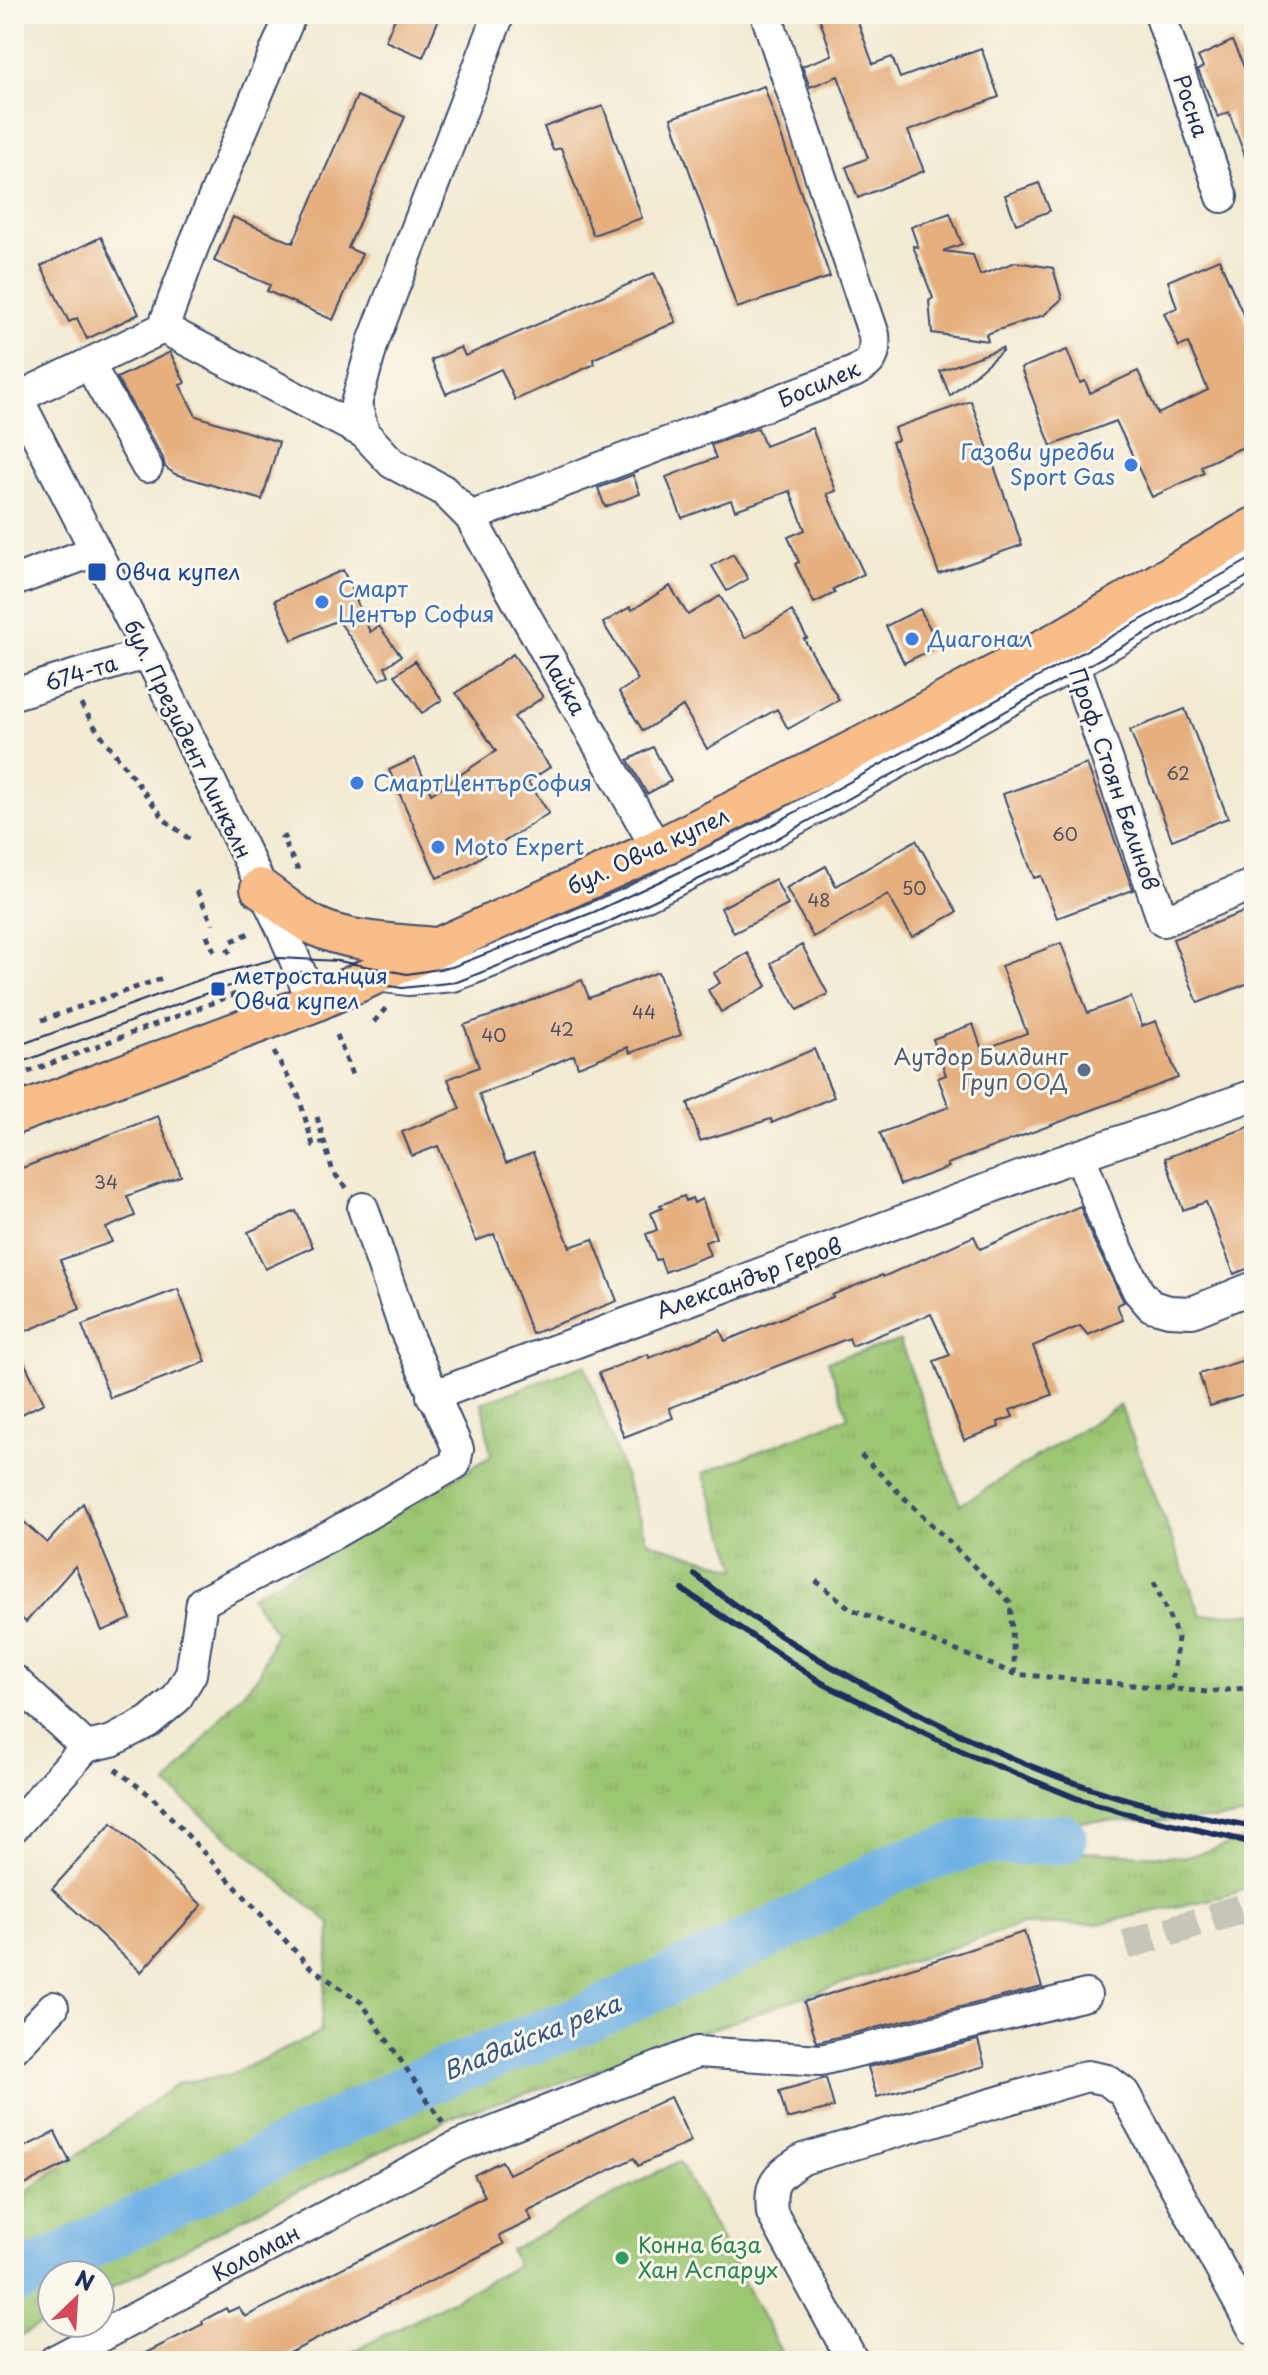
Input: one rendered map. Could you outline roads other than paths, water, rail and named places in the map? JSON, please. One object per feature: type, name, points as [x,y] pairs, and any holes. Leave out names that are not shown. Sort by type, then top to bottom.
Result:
[{"type":"main road","name":"бул. Овча купел","points":[[14,1115],[313,1003],[657,849],[863,745],[1070,650],[1254,527]]},
{"type":"main road","points":[[260,888],[316,927],[330,932],[353,938],[435,947]]},
{"type":"street","points":[[16,394],[89,364],[163,328],[193,247],[291,14]]},
{"type":"street","points":[[364,433],[356,404],[373,342],[499,14]]},
{"type":"street","name":"Босилек","points":[[470,517],[854,372],[866,366],[872,357],[874,335],[766,14]]},
{"type":"street","name":"Росна","points":[[1160,14],[1222,197]]},
{"type":"street","name":"Лайка","points":[[163,328],[364,433],[392,463],[443,490],[470,517],[657,849]]},
{"type":"street","points":[[89,364],[147,467]]},
{"type":"street","name":"бул. Президент Линкълн","points":[[16,394],[148,653],[283,931],[313,1003]]},
{"type":"street","points":[[14,581],[95,551]]},
{"type":"street","points":[[376,976],[408,980],[453,976],[632,902],[773,832],[1070,650],[1254,564]]},
{"type":"street","name":"Проф. Стоян Белинов","points":[[1070,650],[1163,921],[1254,884]]},
{"type":"street","name":"674-та","points":[[14,694],[148,653]]},
{"type":"street","name":"Александър Геров","points":[[432,1396],[1080,1155],[1254,1095]]},
{"type":"street","points":[[1080,1155],[1107,1227],[1138,1291],[1151,1306],[1192,1312],[1254,1287]]},
{"type":"street","points":[[14,1827],[86,1747],[112,1741],[148,1722],[176,1699],[191,1674],[202,1602],[333,1534],[455,1464],[458,1449],[404,1328],[363,1208]]},
{"type":"street","points":[[14,1680],[86,1747]]},
{"type":"street","name":"Коломан","points":[[54,2361],[458,2146],[697,2052],[821,2060],[1086,1995]]},
{"type":"street","points":[[14,2048],[53,2007]]},
{"type":"street","points":[[853,2361],[772,2213],[770,2191],[782,2173],[803,2159],[1087,2076],[1107,2080],[1124,2093],[1254,2330]]},
{"type":"waterway","name":"Владайска река","points":[[14,2281],[417,2084],[589,2017],[794,1922],[893,1868],[978,1841],[1062,1839]]},
{"type":"tunnel","points":[[1126,1945],[1254,1905]]},
{"type":"tram line","points":[[14,1047],[213,975],[279,958],[338,961],[407,974],[452,967],[594,912],[727,850],[1254,557]]},
{"type":"tram line","points":[[14,1065],[218,989],[301,972],[402,988],[457,982],[602,925],[733,863],[1254,573]]},
{"type":"railway","points":[[695,1575],[820,1660],[983,1746],[1129,1800],[1254,1827]]},
{"type":"railway","points":[[683,1590],[822,1683],[963,1752],[1076,1798],[1124,1813],[1254,1843]]},
{"type":"place","name":"Газови уредби Sport Gas","points":[[1131,465]]},
{"type":"place","name":"Овча купел","points":[[97,572]]},
{"type":"place","name":"Смарт Център София","points":[[322,602]]},
{"type":"place","name":"Диагонал","points":[[912,639]]},
{"type":"place","name":"СмартЦентърСофия","points":[[357,783]]},
{"type":"place","name":"Moto Expert","points":[[438,847]]},
{"type":"place","name":"метростанция Овча купел","points":[[218,989]]},
{"type":"place","name":"Аутдор Билдинг Груп ООД","points":[[1084,1070]]},
{"type":"place","name":"Конна база Хан Аспарух","points":[[622,2258]]}]
